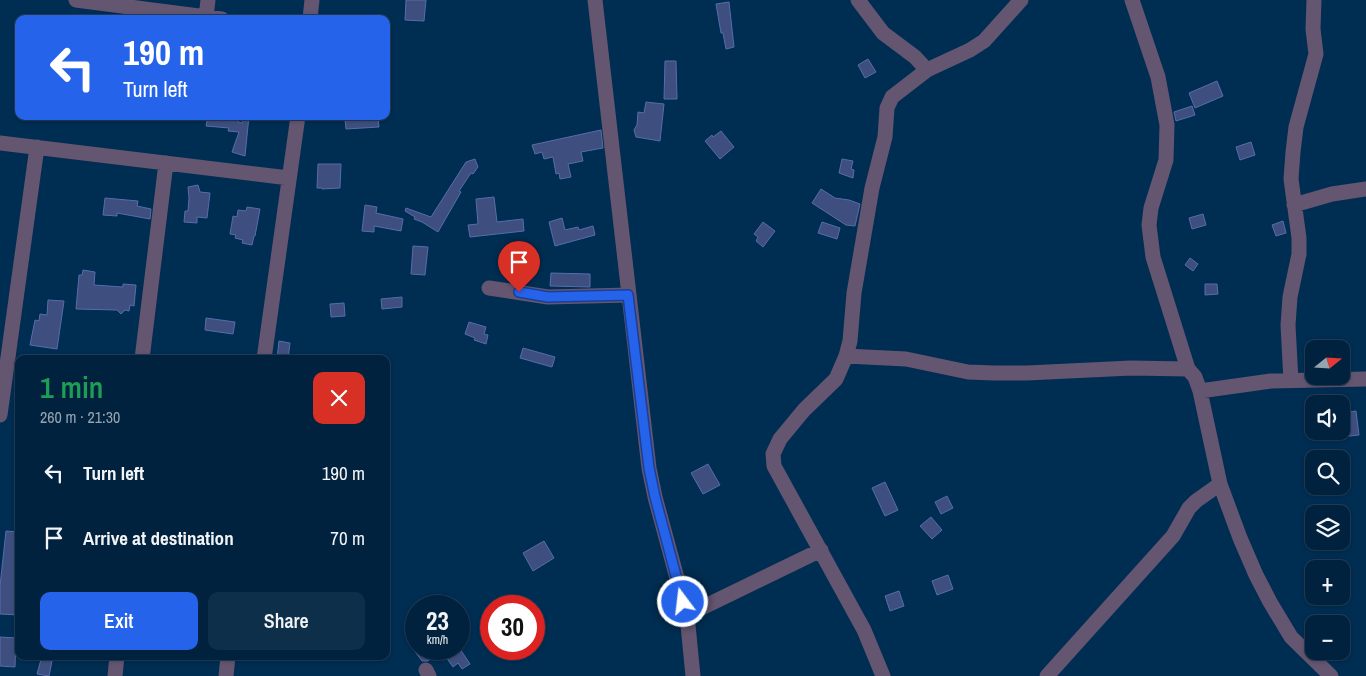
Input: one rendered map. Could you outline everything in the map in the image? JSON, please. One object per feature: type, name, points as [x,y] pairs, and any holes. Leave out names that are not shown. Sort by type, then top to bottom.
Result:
[{"type":"street","points":[[76,0],[189,15]]},
{"type":"street","points":[[204,15],[206,0]]},
{"type":"street","points":[[310,15],[312,0]]},
{"type":"street","points":[[594,0],[649,468],[687,615],[693,676]]},
{"type":"street","points":[[858,0],[883,33],[915,57],[927,70]]},
{"type":"street","points":[[883,676],[864,630],[774,466],[773,454],[780,438],[804,410],[836,379],[846,356],[851,332],[854,293],[872,188],[885,137],[886,108],[892,97],[927,70],[970,50],[984,41],[1021,0]]},
{"type":"street","points":[[1132,0],[1158,77],[1167,124],[1166,160],[1150,208],[1149,225],[1152,249],[1188,369],[1195,377],[1200,391],[1220,484],[1240,538],[1270,602],[1291,637],[1330,676]]},
{"type":"street","points":[[1291,381],[1288,325],[1290,297],[1299,254],[1299,238],[1291,179],[1296,128],[1316,54],[1313,29],[1314,0]]},
{"type":"street","points":[[265,355],[297,120]]},
{"type":"street","points":[[0,143],[289,178]]},
{"type":"street","points":[[0,415],[38,147]]},
{"type":"street","points":[[142,355],[166,163]]},
{"type":"street","points":[[1294,205],[1332,194],[1366,189]]},
{"type":"street","points":[[489,288],[548,297],[628,295]]},
{"type":"street","points":[[846,356],[906,359],[968,372],[994,373],[1131,368],[1188,369]]},
{"type":"street","points":[[1200,391],[1262,382],[1366,379]]},
{"type":"street","points":[[1047,676],[1173,536],[1189,508],[1220,484]]},
{"type":"street","points":[[687,615],[821,550]]},
{"type":"street","points":[[115,676],[117,660]]},
{"type":"street","points":[[226,676],[228,660]]},
{"type":"building","points":[[406,0],[426,0],[424,21],[405,20]]},
{"type":"building","points":[[729,2],[734,47],[726,49],[716,4]]},
{"type":"building","points":[[868,59],[876,72],[865,78],[858,65]]},
{"type":"building","points":[[665,61],[676,61],[677,99],[664,99]]},
{"type":"building","points":[[1217,81],[1223,96],[1195,108],[1189,93]]},
{"type":"building","points":[[646,102],[664,104],[660,141],[636,137],[634,130],[637,125],[638,112],[644,113]]},
{"type":"building","points":[[1192,106],[1195,115],[1176,121],[1174,112]]},
{"type":"building","points":[[207,120],[238,120],[238,122],[242,123],[243,120],[249,120],[245,156],[232,152],[239,132],[228,131],[229,128],[206,126]]},
{"type":"building","points":[[345,120],[378,120],[379,127],[346,129]]},
{"type":"building","points":[[601,130],[603,148],[581,152],[583,161],[568,164],[571,177],[560,179],[559,173],[556,174],[553,157],[544,159],[542,152],[535,154],[532,145]]},
{"type":"building","points":[[721,131],[734,147],[720,159],[705,141]]},
{"type":"building","points":[[1251,142],[1255,155],[1240,160],[1236,147]]},
{"type":"building","points":[[475,159],[478,167],[473,174],[471,173],[459,191],[461,192],[438,232],[414,219],[415,217],[405,211],[406,208],[431,217],[466,162]]},
{"type":"building","points":[[842,159],[853,161],[851,169],[854,170],[853,178],[839,173]]},
{"type":"building","points":[[318,164],[341,164],[340,188],[317,188]]},
{"type":"building","points":[[198,185],[200,192],[210,193],[207,218],[197,217],[197,223],[184,222],[185,211],[188,211],[188,187]]},
{"type":"building","points":[[821,189],[835,198],[860,204],[855,226],[846,225],[812,203]]},
{"type":"building","points":[[494,197],[497,222],[523,219],[524,231],[470,237],[468,225],[478,224],[476,199]]},
{"type":"building","points":[[105,198],[138,201],[137,206],[151,209],[150,219],[117,213],[117,216],[103,215]]},
{"type":"building","points":[[365,205],[377,207],[376,213],[403,219],[401,231],[374,226],[374,232],[362,231]]},
{"type":"building","points":[[247,207],[260,209],[252,245],[242,243],[243,240],[235,238],[236,235],[230,234],[233,216],[237,217],[238,210],[246,211]]},
{"type":"building","points":[[1203,214],[1206,225],[1192,229],[1189,218]]},
{"type":"building","points":[[562,218],[565,230],[578,227],[579,230],[593,226],[595,235],[555,246],[549,222]]},
{"type":"building","points":[[1283,221],[1286,233],[1276,236],[1272,225]]},
{"type":"building","points":[[763,222],[775,231],[763,247],[756,241],[758,237],[754,234]]},
{"type":"building","points":[[822,222],[840,228],[837,239],[818,233]]},
{"type":"building","points":[[413,246],[428,247],[425,275],[411,274]]},
{"type":"building","points":[[1190,258],[1198,264],[1193,271],[1185,265]]},
{"type":"building","points":[[83,270],[95,272],[94,285],[123,287],[123,284],[136,285],[134,306],[130,305],[129,311],[125,310],[121,314],[117,310],[76,309],[79,275],[82,275]]},
{"type":"building","points":[[551,273],[590,274],[590,287],[550,286]]},
{"type":"building","points":[[1205,284],[1217,284],[1218,294],[1205,295]]},
{"type":"building","points":[[402,297],[402,307],[382,309],[381,299]]},
{"type":"building","points":[[48,300],[64,301],[57,349],[30,345],[35,320],[39,321],[40,314],[47,315]]},
{"type":"building","points":[[344,303],[345,316],[331,317],[330,304]]},
{"type":"building","points":[[206,318],[235,322],[233,334],[205,330]]},
{"type":"building","points":[[469,322],[486,327],[484,334],[488,335],[486,344],[474,340],[475,338],[465,334]]},
{"type":"building","points":[[279,341],[290,343],[288,355],[277,355]]},
{"type":"building","points":[[523,348],[555,357],[552,367],[520,358]]},
{"type":"building","points":[[1356,411],[1359,435],[1350,436],[1350,412]]},
{"type":"building","points":[[708,464],[720,485],[703,494],[691,473]]},
{"type":"building","points":[[885,482],[898,510],[885,516],[872,488]]},
{"type":"building","points":[[947,496],[953,508],[941,514],[935,502]]},
{"type":"building","points":[[931,517],[942,530],[932,539],[920,526]]},
{"type":"building","points":[[6,531],[15,532],[15,615],[0,614],[0,586]]},
{"type":"building","points":[[544,541],[554,558],[533,571],[523,553]]},
{"type":"building","points":[[948,575],[953,589],[937,595],[932,581]]},
{"type":"building","points":[[899,591],[904,606],[890,611],[885,596]]},
{"type":"building","points":[[0,637],[15,638],[15,667],[0,666]]},
{"type":"building","points":[[41,660],[52,660],[49,676],[37,674]]},
{"type":"building","points":[[448,660],[467,660],[470,664],[462,669],[458,663],[453,667]]},
{"type":"route","points":[[519,292],[548,297],[628,295],[649,468],[683,602]]}]
